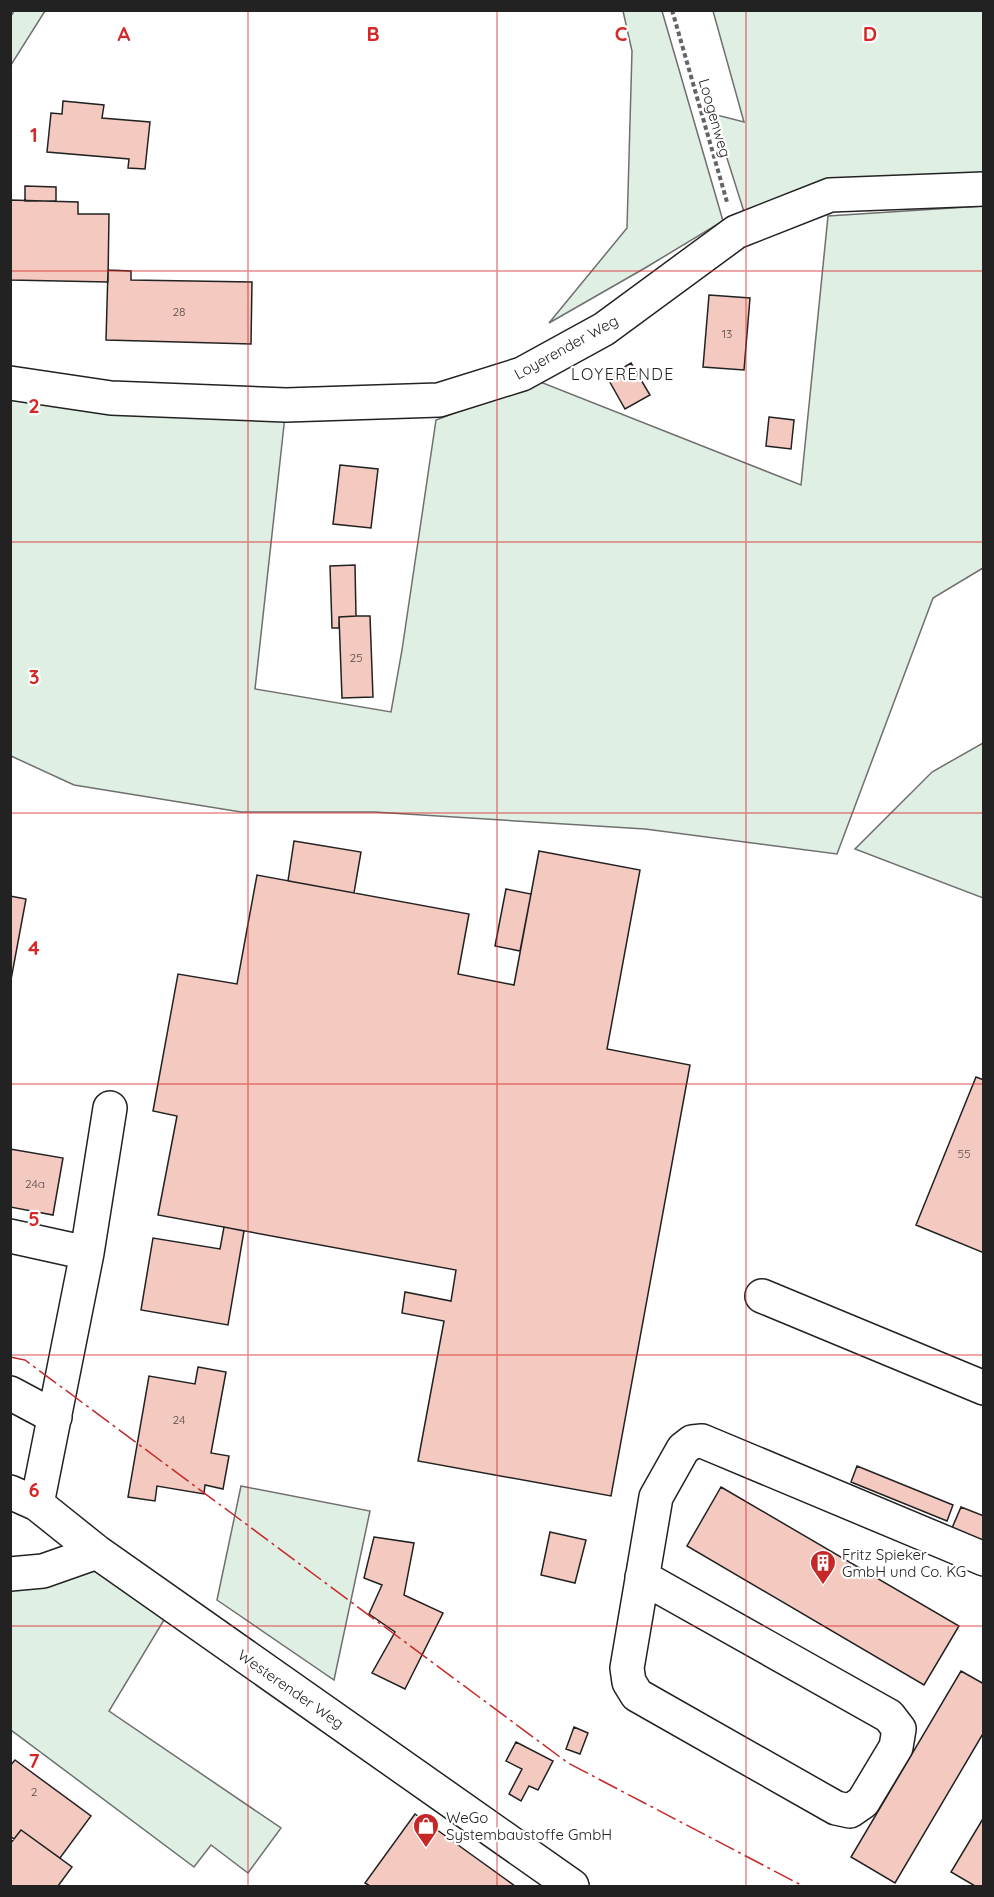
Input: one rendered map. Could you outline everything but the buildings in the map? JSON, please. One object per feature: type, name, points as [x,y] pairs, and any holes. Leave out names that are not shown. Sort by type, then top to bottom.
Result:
[{"type":"street","name":"Loyerender Weg","points":[[10,383],[111,398],[286,405],[439,400],[522,374],[604,329],[736,232],[830,195],[984,189]]},
{"type":"street","points":[[24,1498],[55,1418],[87,1253],[110,1108]]},
{"type":"street","points":[[10,1236],[87,1253]]},
{"type":"street","points":[[762,1296],[984,1388]]},
{"type":"street","points":[[10,1393],[55,1418]]},
{"type":"street","points":[[642,1577],[889,1716],[899,1729],[896,1747],[863,1802],[850,1811],[836,1808],[637,1695],[629,1682],[627,1668],[642,1577],[656,1497],[683,1449],[692,1442],[702,1441],[984,1559]]},
{"type":"street","name":"Westerender Weg","points":[[24,1498],[572,1887]]},
{"type":"street","points":[[10,1574],[43,1571],[97,1552]]},
{"type":"path","name":"Loogenweg","points":[[672,10],[736,232]]},
{"type":"green space","points":[[14,11],[45,11],[11,65],[11,16]]},
{"type":"green space","points":[[623,11],[662,11],[723,221],[549,323],[627,228],[632,51]]},
{"type":"green space","points":[[713,11],[983,11],[983,175],[745,215],[713,114],[744,122]]},
{"type":"green space","points":[[983,206],[983,568],[933,598],[837,854],[645,829],[374,812],[241,812],[74,785],[11,756],[11,395],[285,416],[255,689],[391,712],[436,420],[538,381],[801,485],[828,216]]},
{"type":"green space","points":[[983,743],[983,898],[855,849],[932,772]]},
{"type":"green space","points":[[241,1486],[370,1511],[334,1680],[217,1600]]},
{"type":"green space","points":[[96,1565],[167,1615],[109,1711],[281,1828],[248,1873],[211,1845],[194,1867],[11,1730],[10,1587]]},
{"type":"power","points":[[10,1357],[25,1360],[568,1763],[803,1886]]},
{"type":"place","name":"Fritz Spieker GmbH und Co. KG","points":[[823,1586]]},
{"type":"place","name":"WeGo Systembaustoffe GmbH","points":[[426,1849]]},
{"type":"district","name":"LOYERENDE","points":[[623,374]]}]
